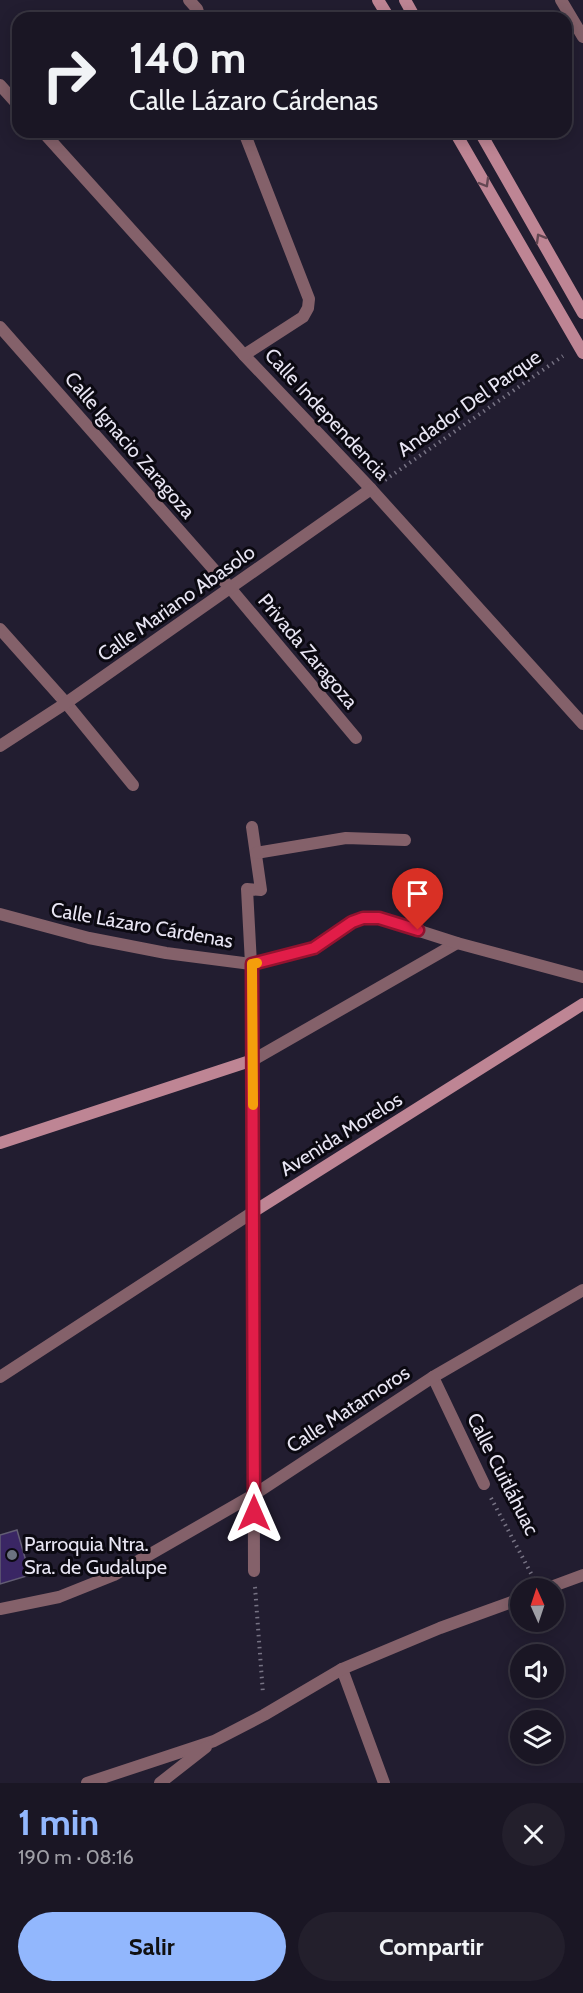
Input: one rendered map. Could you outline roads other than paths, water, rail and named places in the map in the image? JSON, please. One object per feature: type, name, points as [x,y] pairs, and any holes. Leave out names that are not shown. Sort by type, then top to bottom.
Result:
[{"type":"street","points":[[189,0],[198,12]]},
{"type":"street","points":[[572,19],[583,38]]},
{"type":"street","points":[[0,85],[12,98]]},
{"type":"street","name":"Calle Independencia","points":[[47,138],[244,355],[371,489],[583,724]]},
{"type":"street","points":[[244,355],[303,317],[308,308],[309,299],[246,138]]},
{"type":"street","points":[[459,138],[581,349]]},
{"type":"street","points":[[483,138],[583,313]]},
{"type":"street","name":"Calle Ignacio Zaragoza","points":[[0,327],[231,590]]},
{"type":"street","name":"Calle Mariano Abasolo","points":[[0,746],[231,590],[371,489]]},
{"type":"street","name":"Privada Zaragoza","points":[[231,590],[356,738]]},
{"type":"street","points":[[0,629],[66,703],[133,785]]},
{"type":"street","points":[[252,827],[261,890],[247,890],[252,964],[253,1060],[254,1571]]},
{"type":"street","points":[[256,853],[346,838],[405,840]]},
{"type":"street","name":"Calle Lázaro Cárdenas","points":[[0,914],[89,938],[166,953],[252,964],[314,948],[352,922],[363,918],[379,918],[457,943],[583,977]]},
{"type":"street","points":[[0,1143],[253,1060],[457,943]]},
{"type":"street","name":"Avenida Morelos","points":[[0,1377],[253,1212],[583,1004]]},
{"type":"street","name":"Calle Matamoros","points":[[0,1610],[59,1598],[114,1575],[255,1494],[433,1377],[583,1290]]},
{"type":"street","name":"Calle Cuitláhuac","points":[[433,1377],[484,1484]]},
{"type":"street","points":[[564,1582],[583,1575]]},
{"type":"street","points":[[87,1783],[214,1741],[264,1715],[342,1669],[440,1628],[510,1603]]},
{"type":"street","points":[[342,1669],[384,1783]]},
{"type":"street","points":[[160,1783],[214,1741]]},
{"type":"place","name":"Parroquia Ntra. Sra. de Gudalupe","points":[[12,1555]]}]
